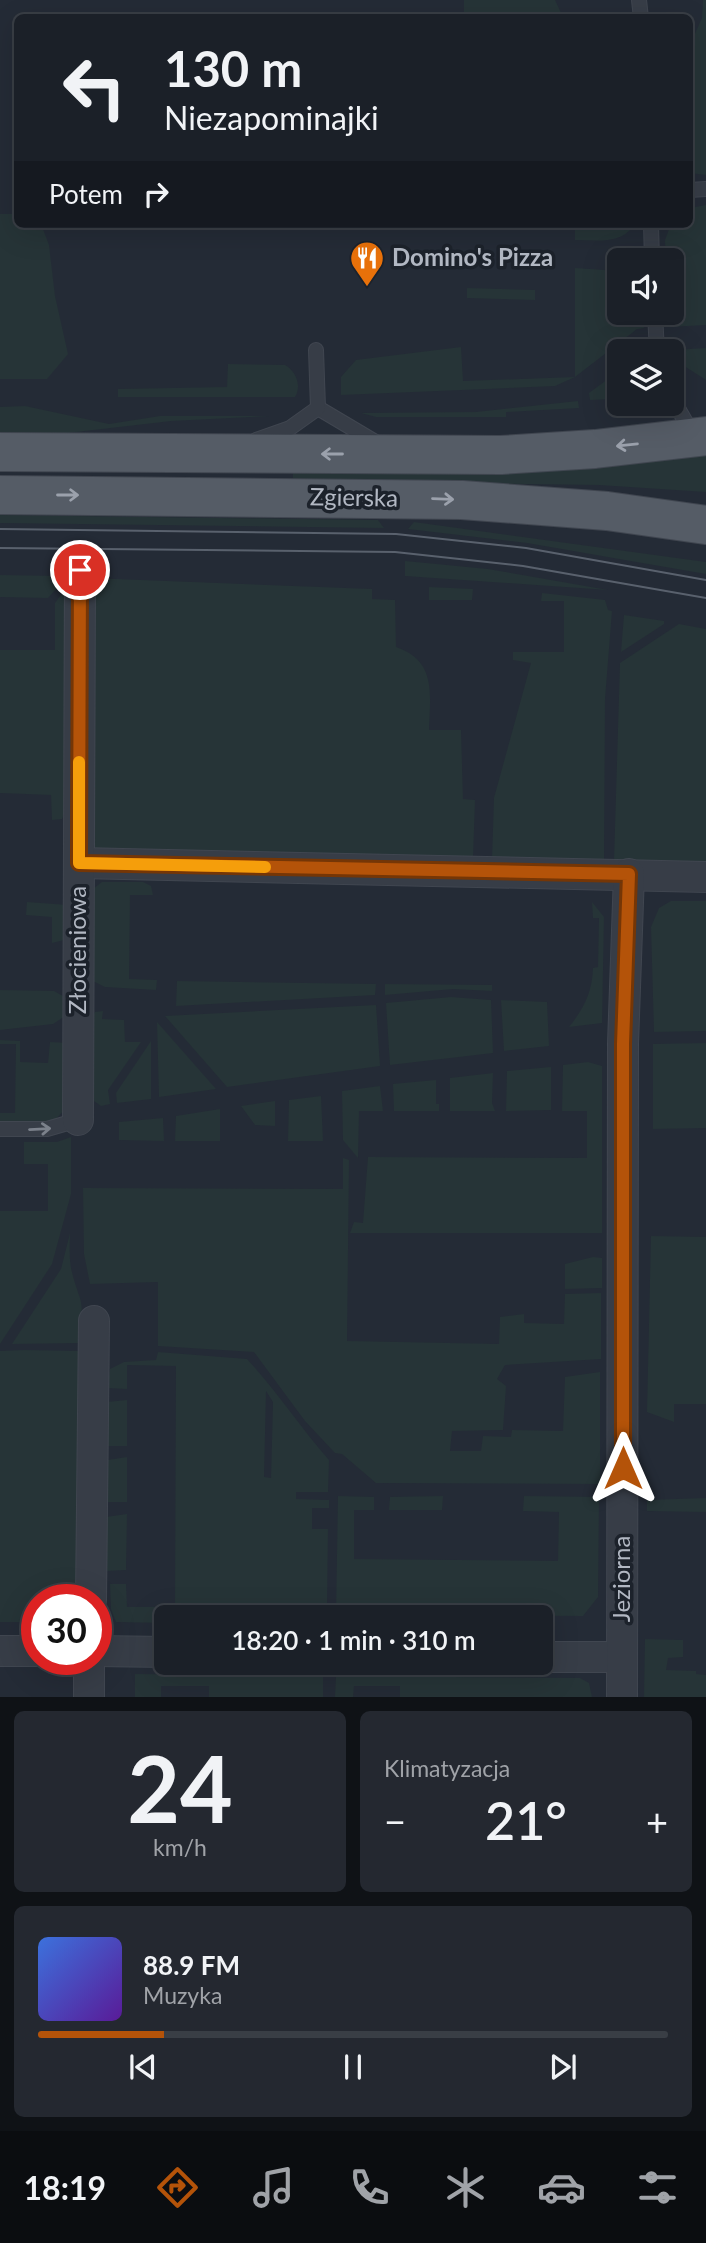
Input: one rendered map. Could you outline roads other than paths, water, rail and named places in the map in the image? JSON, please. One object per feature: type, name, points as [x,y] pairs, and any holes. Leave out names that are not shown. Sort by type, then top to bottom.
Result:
[{"type":"main road","name":"Zgierska","points":[[0,452],[208,455],[536,453],[700,437]]},
{"type":"main road","name":"Zgierska","points":[[0,495],[462,500],[596,510],[706,525]]},
{"type":"street","name":"Złocieniowa","points":[[78,1119],[80,570]]},
{"type":"street","points":[[79,863],[706,877]]},
{"type":"street","name":"Jeziorna","points":[[622,1697],[623,1044],[629,874]]},
{"type":"street","points":[[91,1584],[94,1321]]},
{"type":"street","points":[[0,1651],[21,1651]]},
{"type":"street","points":[[112,1651],[154,1652]]},
{"type":"street","points":[[553,1657],[622,1657]]},
{"type":"street","points":[[89,1675],[89,1697]]},
{"type":"lane","points":[[651,228],[652,248]]},
{"type":"lane","points":[[316,350],[318,408]]},
{"type":"lane","points":[[318,408],[400,454]]},
{"type":"lane","points":[[208,455],[290,428],[318,408]]},
{"type":"lane","points":[[684,415],[700,437]]},
{"type":"lane","points":[[0,1129],[47,1129],[78,1119]]},
{"type":"tram line","points":[[0,529],[396,534],[526,548],[706,580]]},
{"type":"tram line","points":[[0,548],[395,552],[523,566],[706,598]]},
{"type":"place","name":"Domino's Pizza","points":[[367,288]]}]
